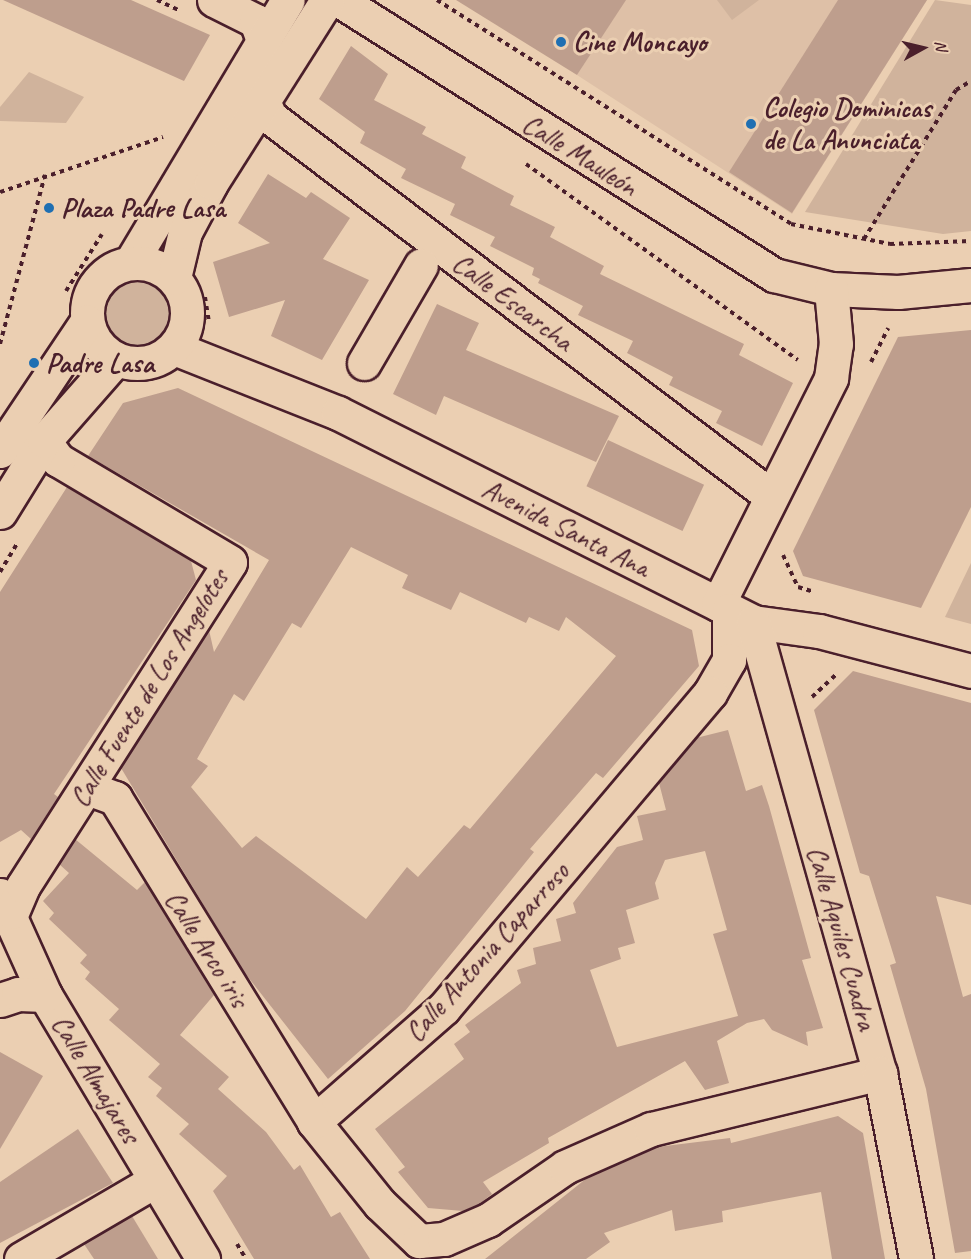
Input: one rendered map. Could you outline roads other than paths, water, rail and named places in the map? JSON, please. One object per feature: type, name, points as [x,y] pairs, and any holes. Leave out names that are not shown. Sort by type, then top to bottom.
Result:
[{"type":"street","points":[[131,262],[288,0]]},
{"type":"street","points":[[87,321],[98,343],[116,359],[147,363],[174,348],[183,335],[188,305],[185,232],[263,101],[327,0]]},
{"type":"street","name":"Calle Mauleón","points":[[339,0],[774,275],[831,289],[898,292],[971,285]]},
{"type":"street","points":[[200,6],[256,21],[263,40]]},
{"type":"street","name":"Calle Escarcha","points":[[263,101],[270,117],[771,496]]},
{"type":"street","points":[[0,451],[87,321],[92,289],[102,275],[131,262],[162,268],[188,281]]},
{"type":"street","points":[[364,363],[421,265]]},
{"type":"street","points":[[733,612],[771,496],[831,378],[836,344],[831,289]]},
{"type":"street","name":"Avenida Santa Ana","points":[[174,348],[338,413],[733,612],[819,631],[971,671]]},
{"type":"street","points":[[0,512],[44,441],[116,359]]},
{"type":"street","name":"Calle Fuente de Los Angelotes","points":[[6,904],[90,789],[230,562],[58,460],[44,441]]},
{"type":"street","name":"Calle Aquiles Cuadra","points":[[733,612],[880,1073],[916,1259]]},
{"type":"street","name":"Calle Antonia Caparroso","points":[[314,1122],[444,1008],[715,687],[729,660],[733,612]]},
{"type":"street","name":"Calle Arco iris","points":[[90,789],[114,798],[314,1122]]},
{"type":"street","name":"Calle Almajares","points":[[6,904],[45,994],[203,1259]]},
{"type":"street","points":[[0,1000],[18,994],[45,994]]},
{"type":"street","points":[[314,1122],[380,1204],[420,1241],[444,1239],[488,1220],[565,1167],[651,1128],[880,1073]]},
{"type":"street","points":[[21,1259],[156,1180]]},
{"type":"place","name":"Cine Moncayo","points":[[561,42]]},
{"type":"place","name":"Colegio Dominicas de La Anunciata","points":[[751,124]]},
{"type":"place","name":"Plaza Padre Lasa","points":[[49,208]]},
{"type":"place","name":"Padre Lasa","points":[[34,363]]}]
